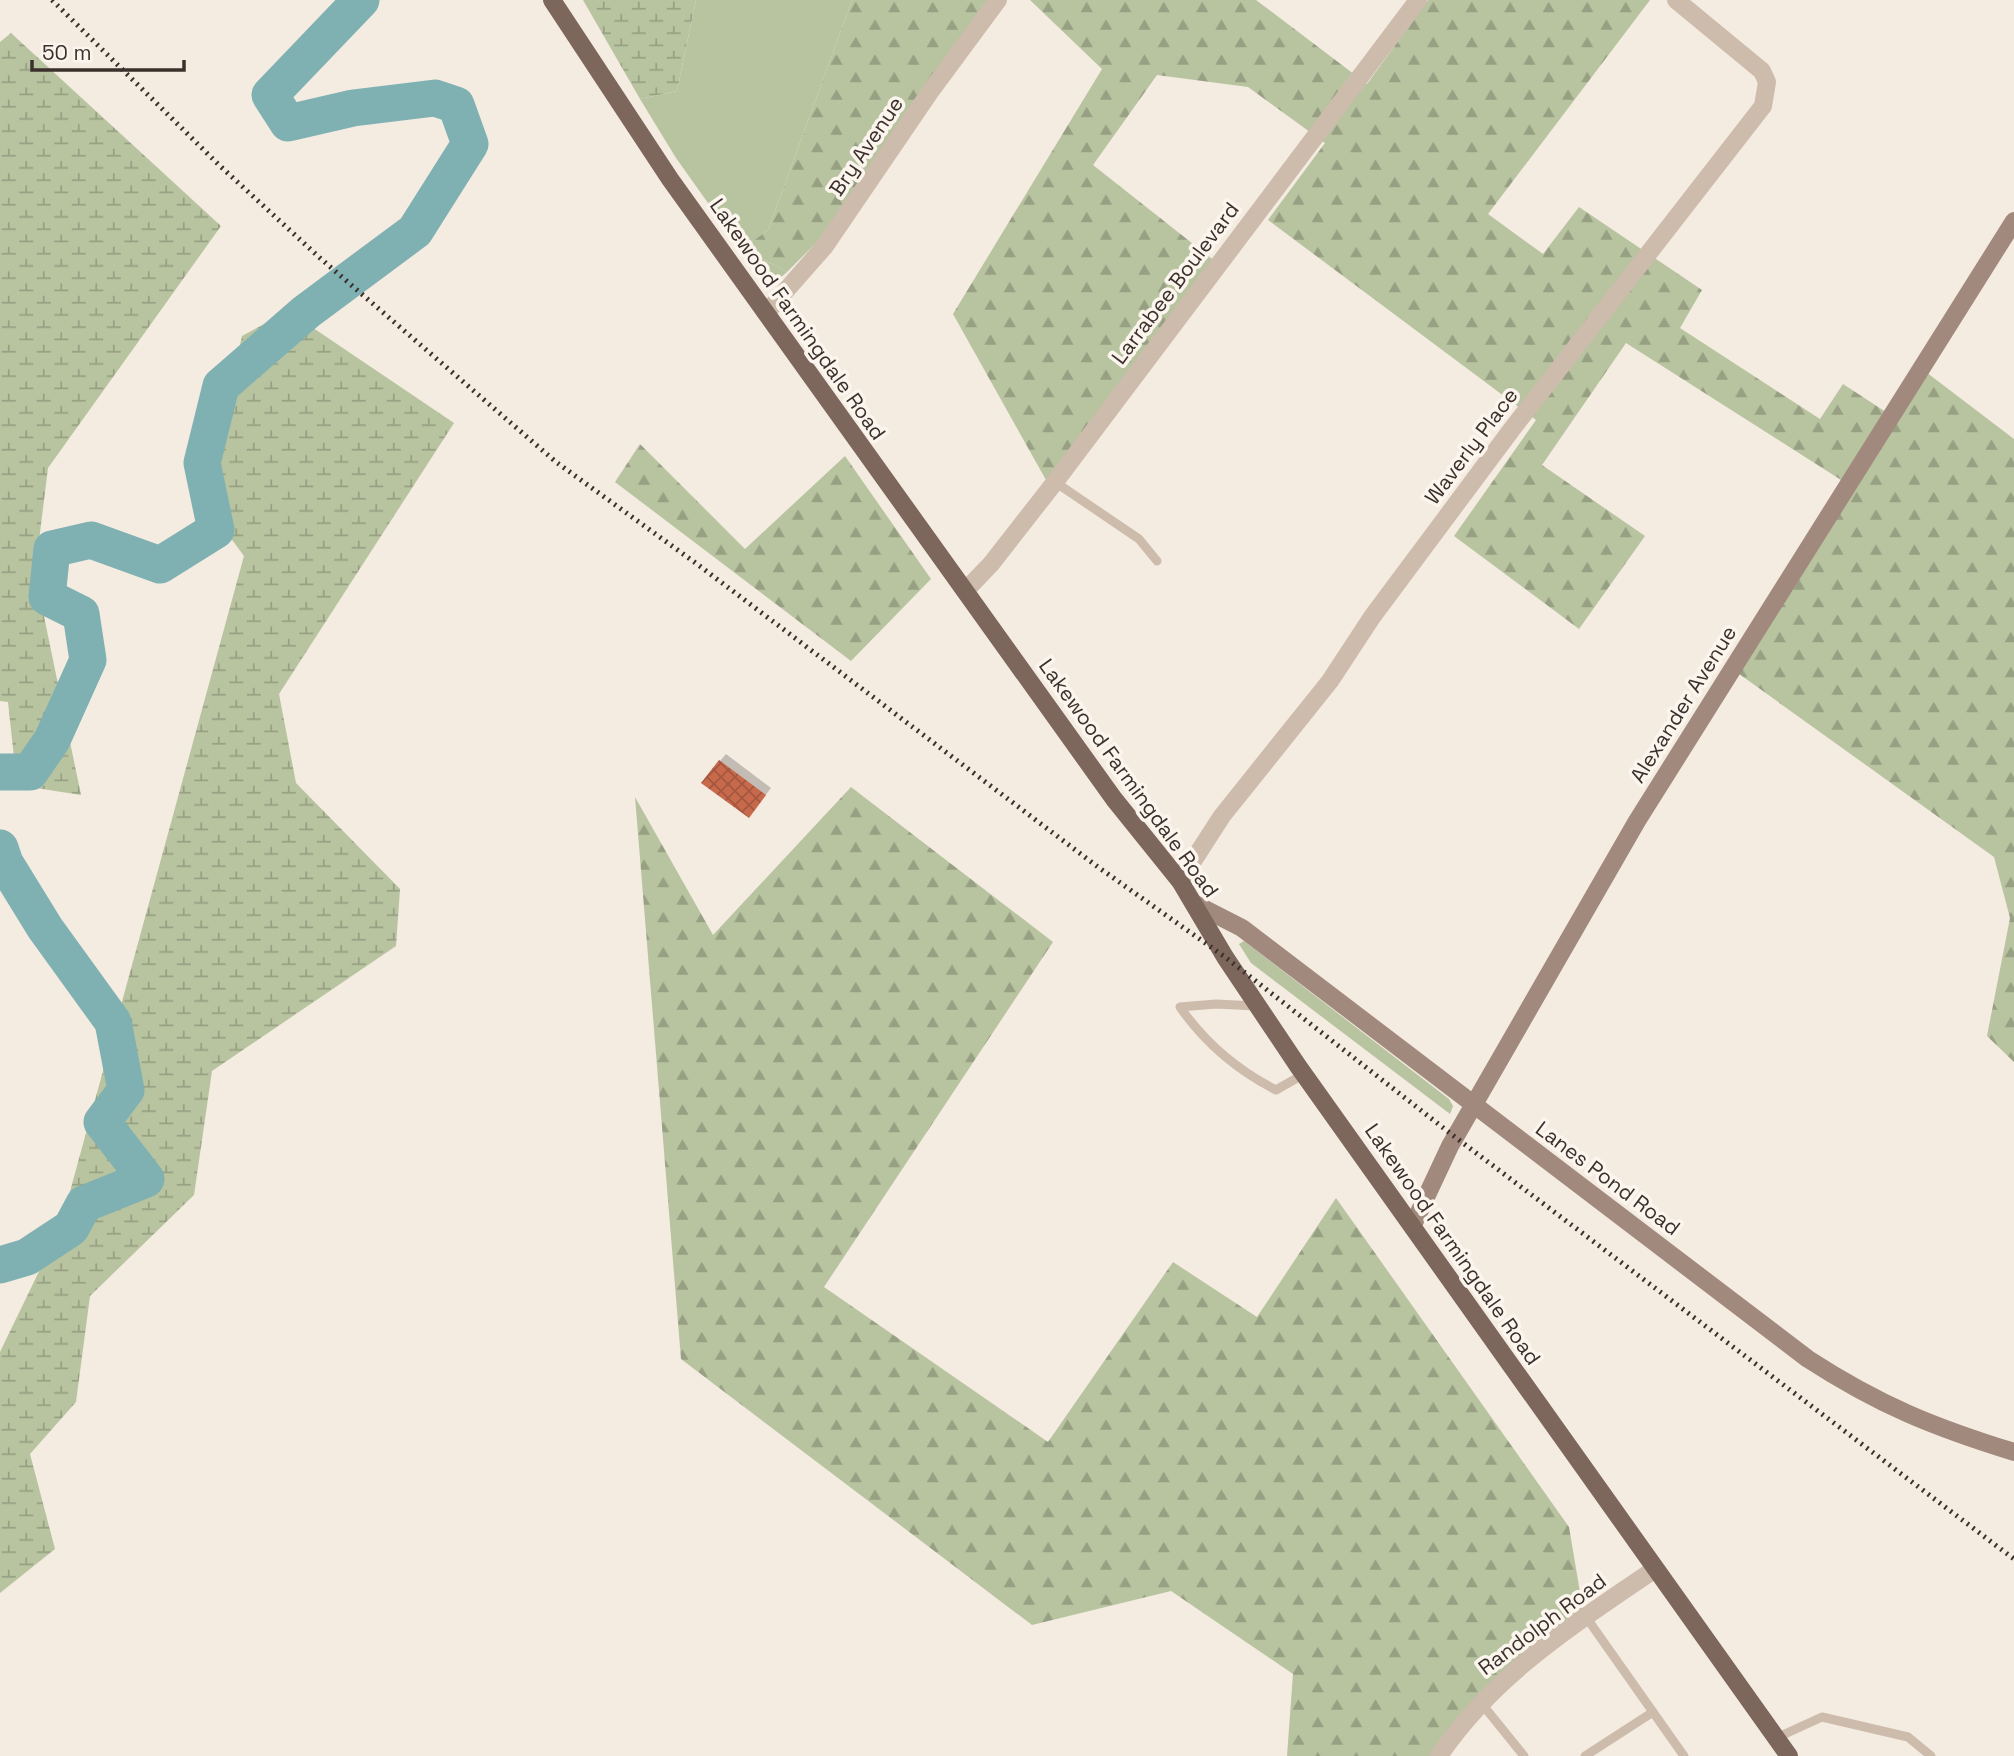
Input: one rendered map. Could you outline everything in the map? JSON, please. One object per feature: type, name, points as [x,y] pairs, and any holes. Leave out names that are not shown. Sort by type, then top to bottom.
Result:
[{"type":"main road","name":"Lakewood Farmingdale Road","points":[[552,0],[663,169],[1114,799],[1180,881],[1256,1006],[1789,1756]]},
{"type":"street","name":"Bry Avenue","points":[[766,313],[825,246],[929,92],[999,0]]},
{"type":"street","name":"Larrabee Boulevard","points":[[965,591],[990,565],[1055,482],[1418,0]]},
{"type":"street","name":"Waverly Place","points":[[1180,881],[1222,817],[1330,681],[1372,617],[1512,429],[1763,106],[1767,82],[1762,71],[1676,0]]},
{"type":"street","name":"Alexander Avenue","points":[[1413,1224],[1435,1174],[1637,821],[2014,221]]},
{"type":"street","name":"Lanes Pond Road","points":[[1195,904],[1242,928],[1808,1359],[1857,1391],[1905,1415],[2014,1452]]},
{"type":"street","name":"Randolph Road","points":[[1439,1756],[1480,1702],[1506,1677],[1655,1569]]},
{"type":"lane","points":[[1055,482],[1139,538],[1157,561]]},
{"type":"lane","points":[[1256,1006],[1216,1004],[1180,1007],[1213,1047],[1252,1078],[1276,1090],[1304,1074]]},
{"type":"lane","points":[[1586,1617],[1684,1756]]},
{"type":"lane","points":[[1480,1702],[1524,1756]]},
{"type":"lane","points":[[1585,1756],[1653,1712]]},
{"type":"lane","points":[[1776,1738],[1822,1717],[1908,1737],[1931,1756]]},
{"type":"green space","points":[[583,0],[696,0],[677,91],[640,99]]},
{"type":"green space","points":[[696,0],[852,0],[768,230],[750,243],[761,258],[787,272],[778,280],[760,276],[676,158],[640,99],[677,91]]},
{"type":"green space","points":[[852,0],[988,0],[819,240],[787,272],[761,258],[750,243],[768,230]]},
{"type":"green space","points":[[1030,0],[1256,0],[1367,84],[1428,0],[1650,0],[1488,214],[1543,254],[1579,207],[1702,290],[1680,328],[1820,419],[1843,384],[1892,416],[1922,369],[2014,439],[2014,1062],[1987,1036],[2010,918],[1994,857],[1735,671],[1849,485],[1626,343],[1542,465],[1645,536],[1579,629],[1454,536],[1536,420],[1268,220],[1325,143],[1248,87],[1157,75],[1093,165],[1221,266],[1055,496],[953,314],[1102,69]]},
{"type":"green space","points":[[11,33],[221,226],[48,468],[35,573],[81,795],[17,785],[8,702],[0,701],[0,42]]},
{"type":"green space","points":[[288,311],[454,423],[279,694],[296,783],[400,889],[396,946],[212,1071],[194,1195],[90,1296],[76,1402],[30,1454],[55,1549],[0,1593],[0,1352],[60,1228],[244,556],[204,502],[242,336]]},
{"type":"green space","points":[[640,444],[745,549],[845,456],[931,579],[851,661],[615,482]]},
{"type":"green space","points":[[851,787],[1053,942],[824,1287],[1048,1442],[1173,1262],[1257,1317],[1336,1198],[1569,1527],[1583,1610],[1441,1756],[1287,1756],[1293,1674],[1171,1591],[1032,1625],[681,1359],[635,797],[713,935]]},
{"type":"green space","points":[[1244,941],[1449,1099],[1453,1106],[1450,1114],[1251,963],[1239,944]]},
{"type":"building","points":[[719,760],[766,795],[749,818],[701,783]]},
{"type":"waterway","points":[[0,772],[30,772],[52,740],[88,660],[81,614],[47,597],[52,549],[91,540],[160,565],[216,530],[202,463],[221,386],[306,312],[415,231],[470,144],[456,105],[435,98],[353,108],[288,123],[270,95],[361,0]]},
{"type":"waterway","points":[[0,848],[5,863],[45,928],[113,1022],[126,1090],[102,1122],[146,1179],[84,1204],[71,1228],[27,1257],[0,1265]]},
{"type":"railway","points":[[52,0],[219,165],[320,258],[556,462],[697,564],[1098,867],[1225,957],[1455,1137],[2014,1559]]}]
